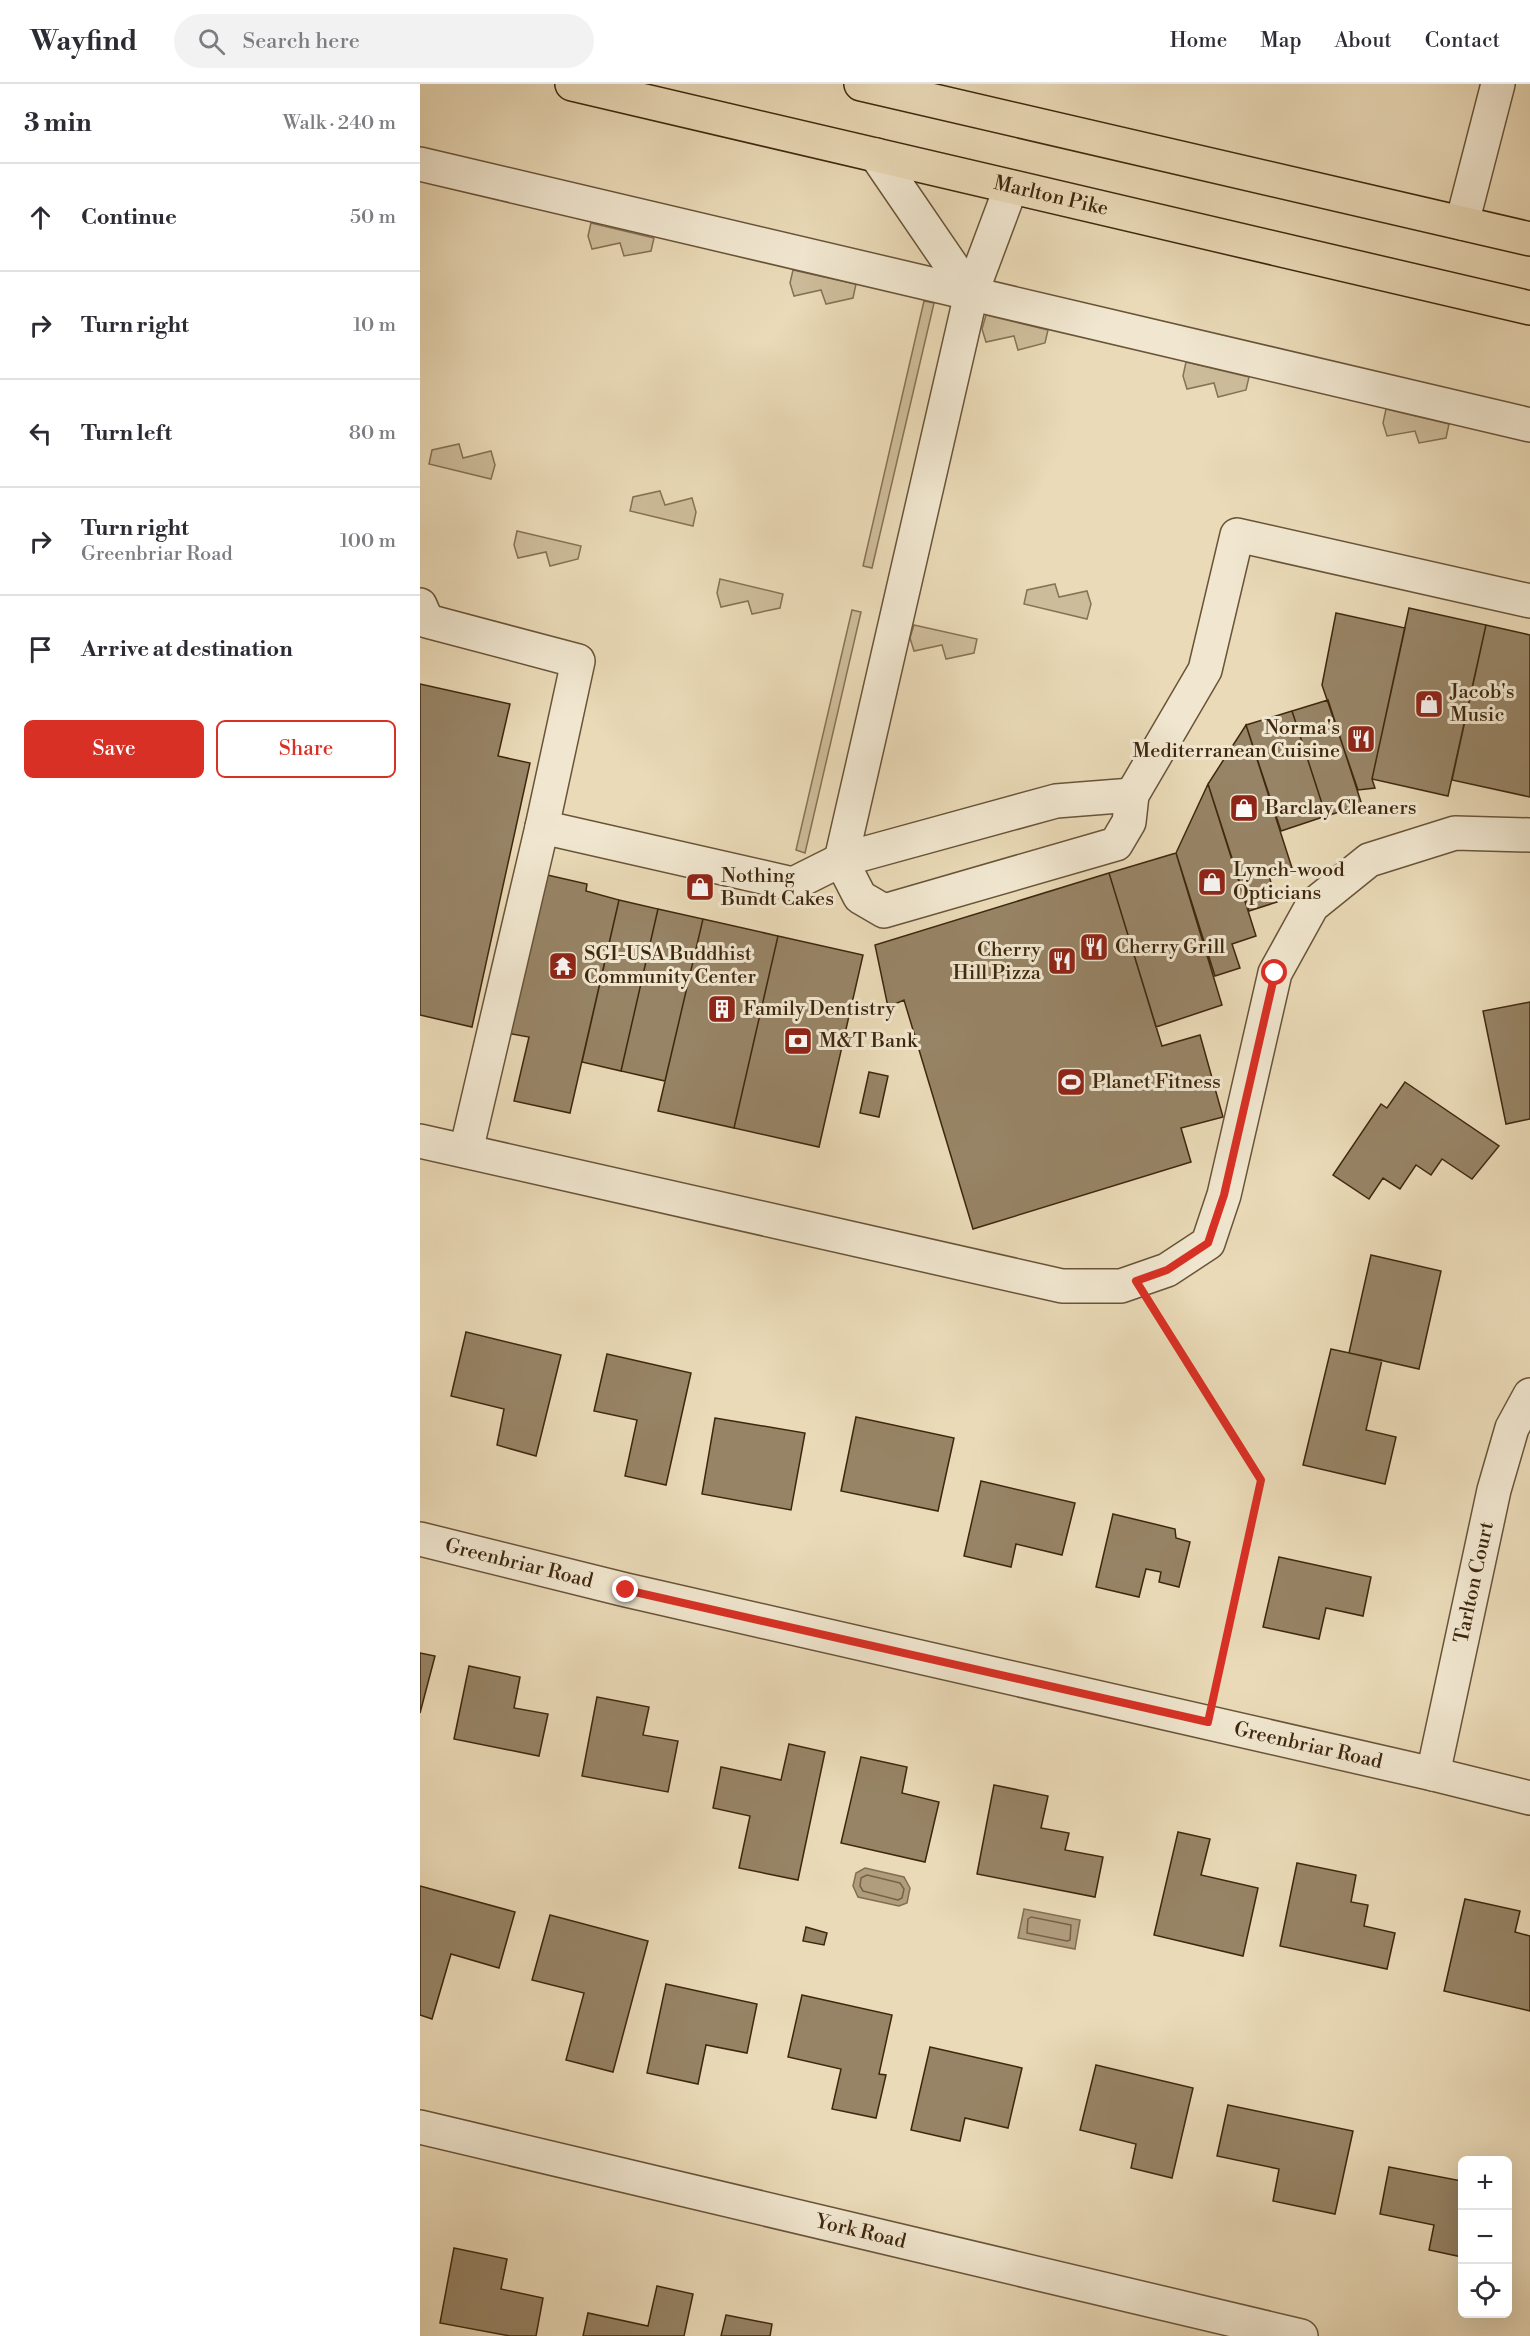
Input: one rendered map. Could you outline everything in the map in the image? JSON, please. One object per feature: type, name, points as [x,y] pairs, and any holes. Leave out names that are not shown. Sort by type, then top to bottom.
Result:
[{"type":"highway","name":"Marlton Pike","points":[[572,84],[1530,308]]},
{"type":"highway","points":[[861,84],[905,89],[1530,239]]},
{"type":"street","points":[[1462,223],[1498,84]]},
{"type":"street","points":[[876,155],[971,294]]},
{"type":"street","points":[[420,164],[1530,425]]},
{"type":"street","points":[[1011,187],[971,294],[841,860],[860,897],[884,911],[1116,844],[1129,822],[1132,795],[1205,670],[1237,535],[1530,600]]},
{"type":"street","points":[[420,605],[427,621],[578,661],[543,827],[466,1151]]},
{"type":"street","points":[[543,827],[793,884],[841,860],[1056,801],[1132,795]]},
{"type":"street","points":[[420,1141],[1062,1286],[1121,1286],[1167,1270],[1208,1243],[1224,1195],[1275,973],[1312,906],[1369,860],[1455,833],[1530,836]]},
{"type":"street","name":"Tarlton Court","points":[[1433,1774],[1494,1490],[1512,1428],[1530,1395]]},
{"type":"street","name":"Greenbriar Road","points":[[420,1539],[626,1590],[1208,1722],[1530,1798]]},
{"type":"street","name":"York Road","points":[[420,2127],[1301,2336]]},
{"type":"path","points":[[1136,1281],[1261,1480],[1208,1722]]},
{"type":"shaded area","points":[[591,223],[654,238],[651,251],[624,256],[620,243],[592,249],[588,236]]},
{"type":"shaded area","points":[[793,270],[856,284],[853,298],[826,304],[821,290],[794,296],[790,283]]},
{"type":"shaded area","points":[[924,301],[934,303],[872,568],[863,566]]},
{"type":"shaded area","points":[[986,315],[1048,330],[1045,343],[1018,350],[1014,336],[986,342],[982,329]]},
{"type":"shaded area","points":[[1186,362],[1249,377],[1246,390],[1218,397],[1214,383],[1187,389],[1183,376]]},
{"type":"shaded area","points":[[1386,409],[1449,424],[1446,438],[1419,443],[1415,431],[1387,436],[1383,423]]},
{"type":"shaded area","points":[[459,444],[463,458],[491,451],[495,465],[491,479],[429,464],[432,450]]},
{"type":"shaded area","points":[[660,491],[665,505],[692,498],[696,512],[693,526],[630,511],[633,497]]},
{"type":"shaded area","points":[[517,531],[581,546],[578,559],[550,566],[546,552],[518,558],[514,545]]},
{"type":"shaded area","points":[[720,579],[783,594],[780,608],[752,614],[748,601],[721,607],[717,593]]},
{"type":"shaded area","points":[[1055,584],[1059,597],[1087,591],[1091,604],[1087,619],[1024,604],[1027,590]]},
{"type":"shaded area","points":[[852,610],[861,612],[805,853],[796,850]]},
{"type":"shaded area","points":[[914,625],[977,639],[974,653],[946,659],[942,645],[914,651],[910,638]]},
{"type":"water","points":[[865,1868],[904,1877],[910,1888],[907,1903],[899,1906],[858,1897],[853,1886],[856,1873]]},
{"type":"water","points":[[1024,1909],[1080,1920],[1075,1949],[1018,1938]]},
{"type":"building","name":"Jacob's Music","points":[[1409,608],[1486,625],[1448,796],[1372,779]]},
{"type":"building","name":"Norma's Mediterranean Cuisine","points":[[1336,613],[1405,628],[1372,779],[1375,788],[1358,790],[1322,685]]},
{"type":"building","points":[[1486,625],[1530,635],[1530,797],[1452,780]]},
{"type":"building","points":[[420,684],[510,704],[498,756],[530,763],[472,1027],[420,1015]]},
{"type":"building","points":[[1328,700],[1362,805],[1326,816],[1292,711]]},
{"type":"building","points":[[1292,711],[1326,816],[1281,831],[1246,725]]},
{"type":"building","name":"Barclay Cleaners","points":[[1246,725],[1292,868],[1269,876],[1277,902],[1249,911],[1208,784]]},
{"type":"building","name":"Lynch-wood Opticians","points":[[1208,784],[1256,936],[1232,944],[1240,968],[1215,976],[1176,853]]},
{"type":"building","points":[[1176,853],[1222,1005],[1156,1027],[1109,873]]},
{"type":"building","name":"Planet Fitness","points":[[1109,873],[1162,1046],[1200,1035],[1223,1117],[1181,1128],[1191,1162],[973,1229],[904,1000],[888,1007],[875,945]]},
{"type":"building","name":"SGI-USA Buddhist Community Center","points":[[543,874],[587,884],[586,891],[619,900],[570,1113],[514,1101],[529,1037],[507,1033]]},
{"type":"building","points":[[619,900],[658,909],[621,1071],[582,1062]]},
{"type":"building","points":[[658,909],[703,919],[665,1081],[621,1071]]},
{"type":"building","name":"Family Dentistry","points":[[703,919],[778,936],[734,1128],[658,1111]]},
{"type":"building","name":"M&T Bank","points":[[778,936],[863,955],[819,1147],[734,1128]]},
{"type":"building","points":[[1530,1002],[1530,1119],[1506,1124],[1483,1011]]},
{"type":"building","points":[[869,1072],[888,1076],[879,1117],[860,1113]]},
{"type":"building","points":[[1405,1082],[1499,1146],[1472,1179],[1442,1159],[1431,1175],[1416,1165],[1400,1189],[1383,1178],[1369,1199],[1333,1175],[1381,1104],[1387,1108]]},
{"type":"building","points":[[1371,1255],[1441,1271],[1419,1369],[1349,1353]]},
{"type":"building","points":[[466,1332],[561,1355],[536,1456],[497,1445],[504,1409],[451,1396]]},
{"type":"building","points":[[1331,1349],[1382,1360],[1366,1430],[1396,1437],[1385,1484],[1303,1465]]},
{"type":"building","points":[[607,1354],[691,1373],[666,1485],[625,1476],[637,1420],[594,1411]]},
{"type":"building","points":[[856,1417],[954,1438],[938,1511],[841,1491]]},
{"type":"building","points":[[715,1418],[805,1433],[791,1510],[702,1494]]},
{"type":"building","points":[[981,1481],[1075,1503],[1062,1555],[1016,1544],[1011,1567],[964,1556]]},
{"type":"building","points":[[1113,1514],[1175,1529],[1176,1538],[1190,1542],[1179,1587],[1159,1582],[1161,1572],[1146,1569],[1139,1597],[1096,1587]]},
{"type":"building","points":[[1279,1557],[1371,1577],[1363,1616],[1326,1608],[1319,1639],[1263,1627]]},
{"type":"building","points":[[420,1653],[435,1656],[420,1713]]},
{"type":"building","points":[[469,1666],[520,1677],[514,1708],[548,1714],[539,1756],[454,1739]]},
{"type":"building","points":[[597,1697],[649,1707],[643,1735],[678,1741],[668,1792],[582,1776]]},
{"type":"building","points":[[789,1744],[825,1752],[798,1880],[739,1868],[750,1816],[713,1808],[721,1767],[781,1780]]},
{"type":"building","points":[[861,1757],[907,1767],[902,1793],[939,1802],[925,1862],[841,1843]]},
{"type":"building","points":[[994,1785],[1048,1796],[1041,1828],[1069,1833],[1065,1850],[1103,1857],[1095,1897],[977,1874]]},
{"type":"building","points":[[1178,1832],[1210,1839],[1201,1875],[1258,1888],[1243,1956],[1154,1935]]},
{"type":"building","points":[[1297,1863],[1356,1875],[1351,1902],[1368,1905],[1364,1926],[1395,1933],[1387,1969],[1280,1946]]},
{"type":"building","points":[[420,1886],[515,1912],[499,1968],[451,1954],[432,2019],[420,2015]]},
{"type":"building","points":[[1465,1899],[1520,1911],[1515,1932],[1530,1936],[1530,2011],[1444,1991]]},
{"type":"building","points":[[550,1915],[648,1941],[613,2072],[566,2060],[584,1993],[532,1980]]},
{"type":"building","points":[[806,1927],[827,1933],[824,1945],[803,1941]]},
{"type":"building","points":[[666,1984],[757,2004],[747,2053],[706,2045],[698,2084],[647,2073]]},
{"type":"building","points":[[802,1995],[892,2015],[879,2074],[886,2075],[876,2118],[832,2109],[841,2069],[788,2057]]},
{"type":"building","points":[[930,2047],[1022,2068],[1008,2128],[965,2118],[960,2141],[911,2130]]},
{"type":"building","points":[[1096,2065],[1193,2088],[1172,2178],[1131,2168],[1136,2144],[1080,2130]]},
{"type":"building","points":[[1228,2105],[1353,2131],[1335,2214],[1273,2201],[1279,2169],[1217,2156]]},
{"type":"building","points":[[1389,2167],[1458,2180],[1458,2256],[1429,2250],[1434,2225],[1380,2214]]},
{"type":"building","points":[[454,2248],[507,2259],[501,2289],[543,2298],[536,2336],[510,2336],[440,2323]]},
{"type":"building","points":[[657,2286],[693,2294],[684,2336],[583,2336],[588,2313],[648,2326]]},
{"type":"building","points":[[726,2315],[772,2324],[770,2336],[721,2336]]},
{"type":"place","name":"Jacob's Music","points":[[1429,704]]},
{"type":"place","name":"Norma's Mediterranean Cuisine","points":[[1361,739]]},
{"type":"place","name":"Barclay Cleaners","points":[[1244,808]]},
{"type":"place","name":"Lynch-wood Opticians","points":[[1212,882]]},
{"type":"place","name":"Nothing Bundt Cakes","points":[[700,887]]},
{"type":"place","name":"Cherry Grill","points":[[1094,947]]},
{"type":"place","name":"Cherry Hill Pizza","points":[[1062,961]]},
{"type":"place","name":"SGI-USA Buddhist Community Center","points":[[563,966]]},
{"type":"place","name":"Family Dentistry","points":[[722,1009]]},
{"type":"place","name":"M&T Bank","points":[[798,1041]]},
{"type":"place","name":"Planet Fitness","points":[[1071,1082]]},
{"type":"route","points":[[626,1590],[1208,1722],[1261,1480],[1136,1281],[1167,1270],[1208,1243],[1224,1195],[1275,973]]}]
